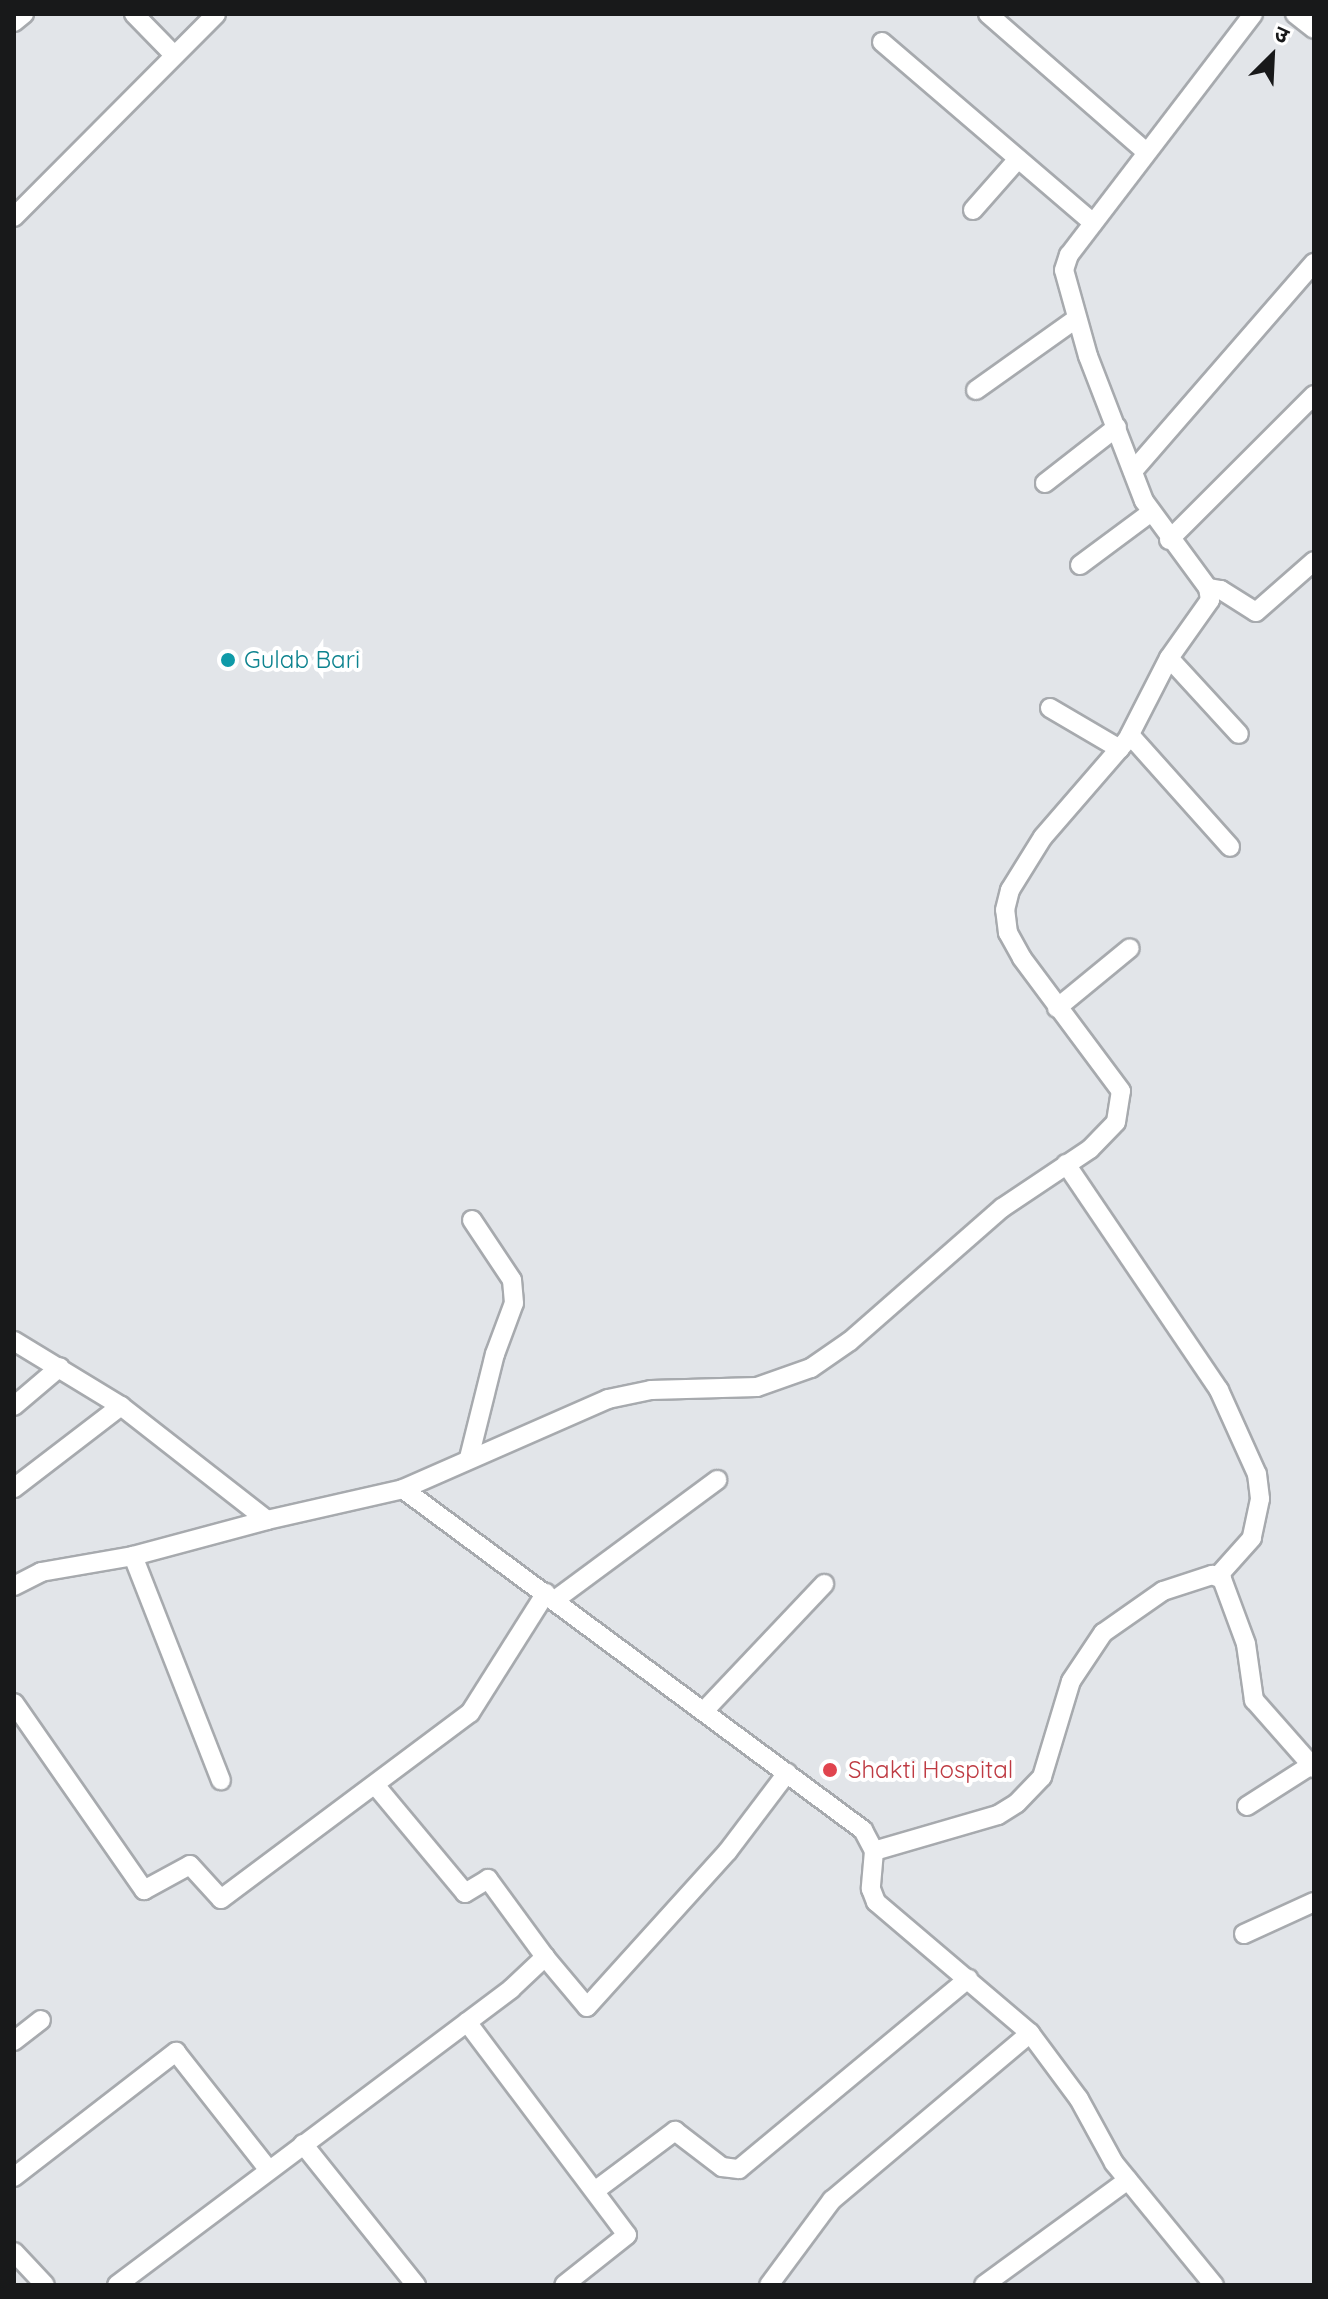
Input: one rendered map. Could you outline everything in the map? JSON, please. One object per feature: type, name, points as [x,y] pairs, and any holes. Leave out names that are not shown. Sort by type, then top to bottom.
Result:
[{"type":"street","points":[[14,22],[24,14]]},
{"type":"street","points":[[134,14],[174,55]]},
{"type":"street","points":[[14,217],[216,14]]},
{"type":"street","points":[[988,14],[1146,152]]},
{"type":"street","points":[[14,1586],[41,1572],[133,1556],[267,1520],[403,1489],[559,1417],[631,1392],[757,1387],[811,1368],[850,1341],[1002,1208],[1108,1135],[1122,1101],[1116,1081],[1057,1008],[1008,933],[1005,910],[1010,890],[1043,837],[1125,742],[1169,658],[1207,609],[1208,588],[1150,513],[1076,319],[1064,270],[1093,223],[1253,14]]},
{"type":"street","points":[[1295,14],[1314,29]]},
{"type":"street","points":[[882,42],[1093,223]]},
{"type":"street","points":[[973,210],[1018,159]]},
{"type":"street","points":[[1133,471],[1314,263]]},
{"type":"street","points":[[976,390],[1076,319]]},
{"type":"street","points":[[1169,540],[1314,395]]},
{"type":"street","points":[[1045,483],[1117,427]]},
{"type":"street","points":[[1080,565],[1150,513]]},
{"type":"street","points":[[1208,588],[1221,590],[1256,612],[1314,561]]},
{"type":"street","points":[[1169,658],[1239,734]]},
{"type":"street","points":[[1050,708],[1125,742],[1230,847]]},
{"type":"street","points":[[1057,1008],[1130,948]]},
{"type":"street","points":[[874,1851],[998,1815],[1017,1803],[1042,1777],[1071,1681],[1103,1633],[1163,1591],[1218,1576],[1252,1538],[1260,1499],[1257,1474],[1219,1390],[1066,1164]]},
{"type":"street","points":[[469,1458],[495,1354],[514,1303],[512,1280],[472,1220]]},
{"type":"street","points":[[14,1341],[121,1406],[267,1520]]},
{"type":"street","points":[[14,1406],[60,1367]]},
{"type":"street","points":[[14,1488],[121,1406]]},
{"type":"street","points":[[14,1703],[144,1890],[190,1865],[221,1899],[470,1713],[551,1597],[717,1480]]},
{"type":"street","points":[[403,1489],[863,1830],[874,1851],[871,1889],[876,1902],[1030,2033],[1079,2099],[1128,2180],[1214,2285]]},
{"type":"street","points":[[133,1556],[221,1780]]},
{"type":"street","points":[[1218,1576],[1249,1652],[1250,1692],[1312,1766],[1247,1806]]},
{"type":"street","points":[[704,1711],[824,1584]]},
{"type":"street","points":[[376,1786],[465,1893],[488,1879],[545,1957],[587,2007],[728,1851],[787,1773]]},
{"type":"street","points":[[1244,1934],[1314,1902]]},
{"type":"street","points":[[117,2285],[467,2022],[545,1957]]},
{"type":"street","points":[[596,2190],[675,2131],[722,2167],[739,2169],[968,1979]]},
{"type":"street","points":[[14,2041],[41,2020]]},
{"type":"street","points":[[467,2022],[627,2235],[564,2285]]},
{"type":"street","points":[[769,2285],[832,2200],[1030,2033]]},
{"type":"street","points":[[14,2177],[176,2052],[269,2170]]},
{"type":"street","points":[[303,2144],[416,2285]]},
{"type":"street","points":[[984,2285],[1128,2180]]},
{"type":"street","points":[[14,2252],[45,2285]]},
{"type":"place","name":"Gulab Bari","points":[[228,660]]},
{"type":"place","name":"Shakti Hospital","points":[[830,1770]]}]
